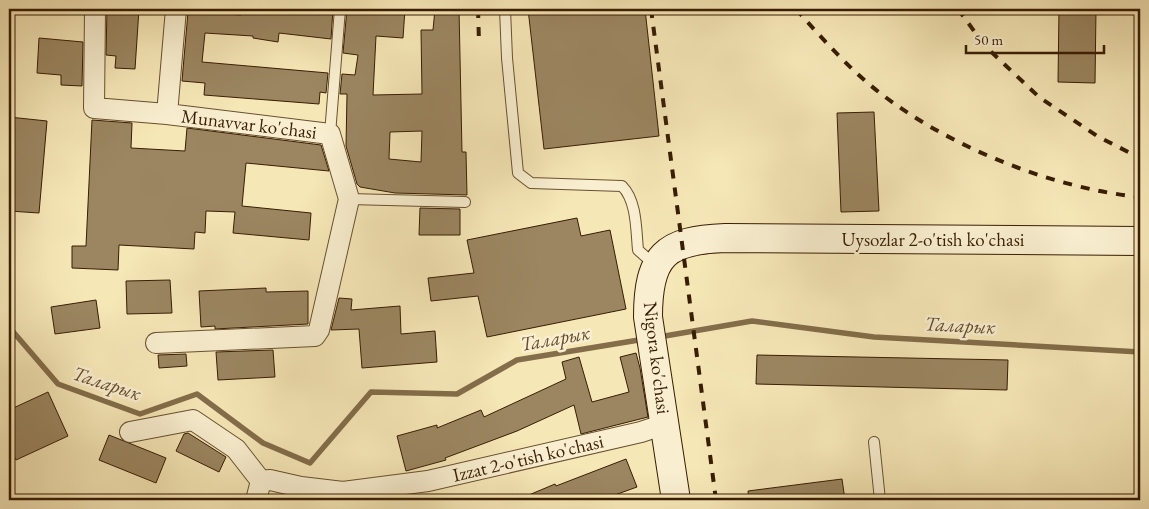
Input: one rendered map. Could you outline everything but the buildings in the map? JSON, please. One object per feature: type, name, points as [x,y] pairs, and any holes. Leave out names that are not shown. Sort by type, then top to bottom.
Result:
[{"type":"street","name":"Munavvar ko'chasi","points":[[95,9],[94,108],[167,114],[330,134],[349,199],[319,330],[315,336],[156,343]]},
{"type":"street","name":"Munavvar ko'chasi","points":[[167,114],[176,9]]},
{"type":"street","name":"Nigora ko'chasi","points":[[676,500],[648,317],[650,285],[656,267],[665,254],[682,243],[710,238],[726,238]]},
{"type":"street","name":"Uysozlar 2-o'tish ko'chasi","points":[[726,238],[1140,241]]},
{"type":"street","points":[[130,432],[193,420],[236,449],[259,491]]},
{"type":"street","name":"Izzat 2-o'tish ko'chasi","points":[[259,491],[270,480],[301,487],[343,492],[428,480],[632,434],[665,424]]},
{"type":"lane","name":"Munavvar ko'chasi","points":[[330,134],[340,9]]},
{"type":"lane","points":[[505,9],[507,58],[518,173],[532,183],[622,186],[630,198],[636,223],[638,250],[656,267]]},
{"type":"lane","points":[[349,199],[465,202]]},
{"type":"lane","points":[[874,442],[880,500]]},
{"type":"waterway","name":"Таларык","points":[[659,337],[752,321],[874,337],[1140,352]]},
{"type":"waterway","name":"Таларык","points":[[9,327],[58,384],[140,414],[197,394],[263,443],[310,463],[371,392],[457,394],[517,360],[645,339]]},
{"type":"railway","points":[[478,9],[479,42]]},
{"type":"railway","points":[[651,9],[716,500]]},
{"type":"railway","points":[[796,9],[841,58],[870,85],[929,126],[998,160],[1033,173],[1069,184],[1140,197]]},
{"type":"railway","points":[[958,9],[985,46],[1039,97],[1097,136],[1140,158]]}]
